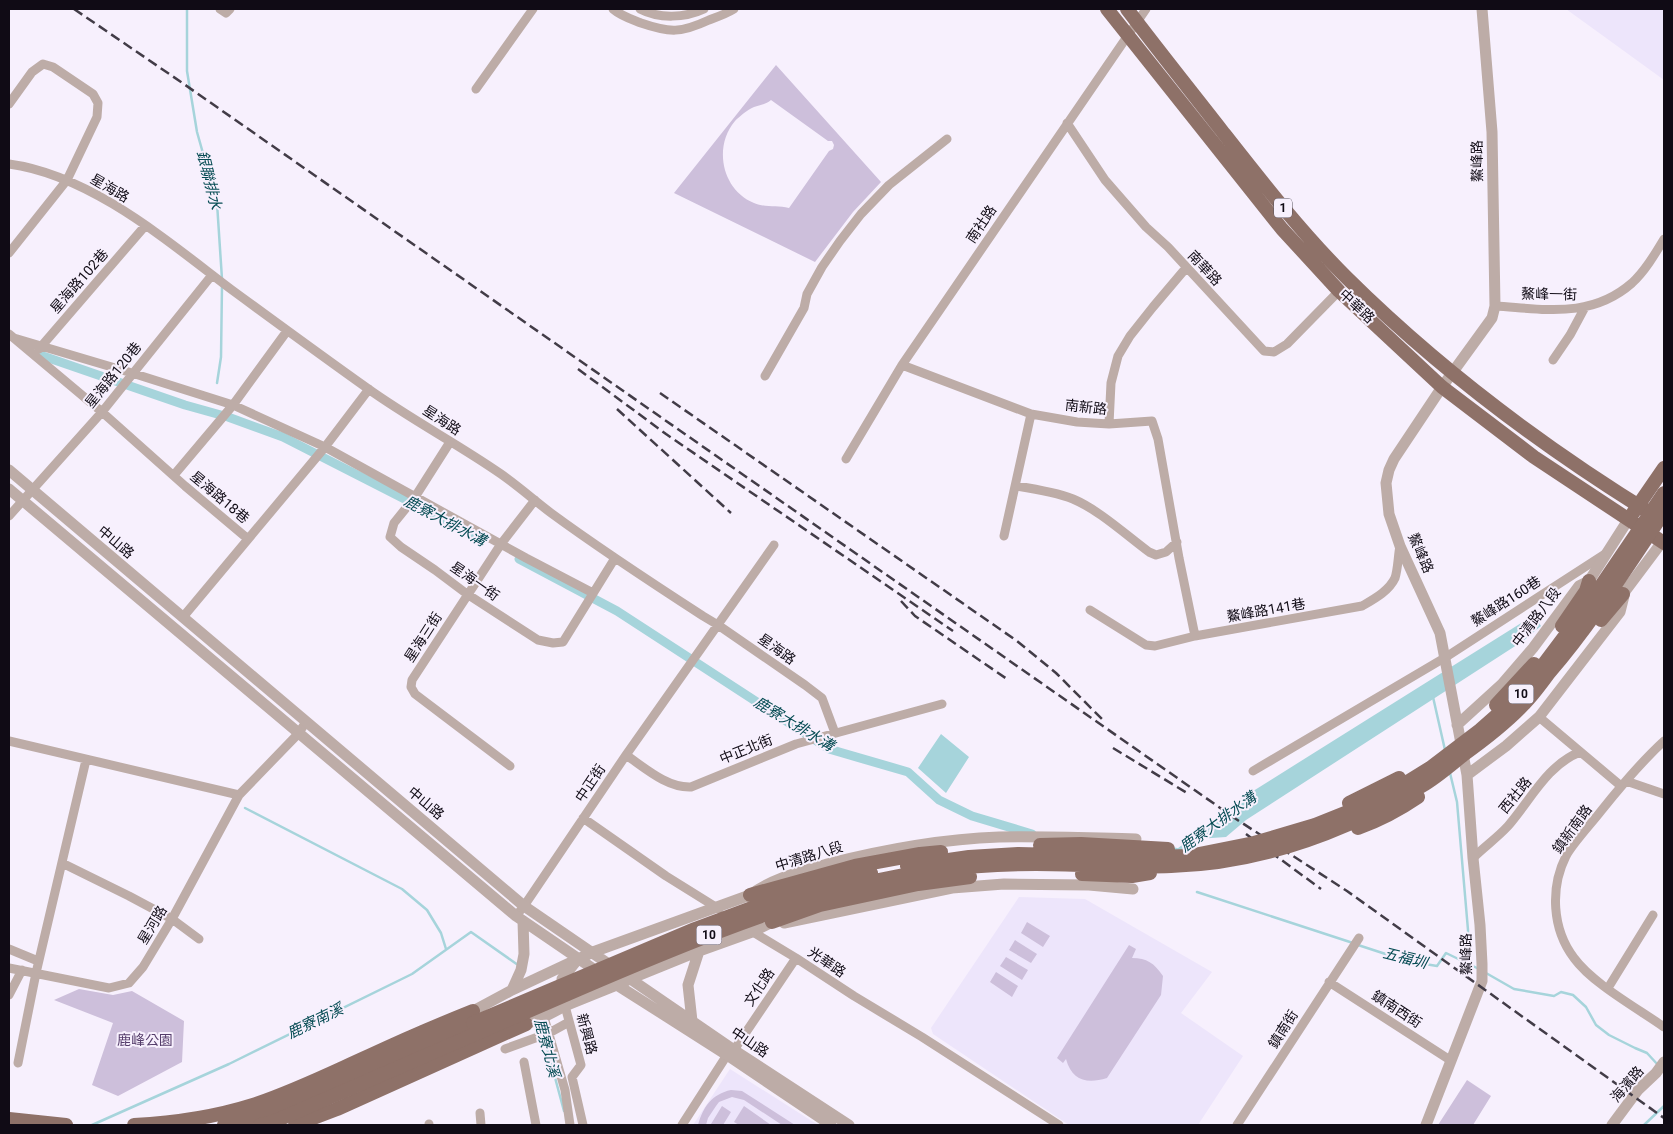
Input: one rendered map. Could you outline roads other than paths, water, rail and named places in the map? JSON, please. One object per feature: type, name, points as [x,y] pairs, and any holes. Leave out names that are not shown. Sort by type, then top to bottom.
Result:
[{"type":"main road","name":"中華路","points":[[1107,9],[1282,229],[1339,291],[1442,387],[1534,457],[1628,520],[1664,541]]},
{"type":"main road","name":"中華路","points":[[1127,9],[1283,209],[1346,277],[1452,374],[1562,456],[1664,522]]},
{"type":"main road","points":[[1628,520],[1664,468]]},
{"type":"main road","name":"10","points":[[224,1125],[270,1112],[695,929],[765,903],[830,883],[865,874],[969,857],[1018,854],[1145,857],[1190,856],[1316,832],[1380,799],[1430,768],[1480,730],[1522,693],[1586,608],[1664,493]]},
{"type":"main road","name":"10","points":[[260,1125],[273,1122],[420,1056],[699,938],[774,911],[866,883],[964,868],[1032,864],[1167,867],[1225,862],[1249,857],[1378,810],[1428,782],[1484,740],[1523,706],[1567,653],[1664,512]]},
{"type":"main road","points":[[1589,581],[1586,591],[1533,666],[1500,701],[1445,747],[1406,774],[1348,804],[1316,832],[1327,840],[1376,822],[1397,811],[1472,760],[1531,710],[1624,593]]},
{"type":"main road","points":[[750,895],[855,866],[920,854],[958,850],[1081,844],[1201,853]]},
{"type":"main road","points":[[771,923],[820,905],[918,884],[965,877],[1055,873],[1132,876],[1187,866]]},
{"type":"main road","points":[[134,1125],[184,1120],[253,1105],[287,1093],[398,1042],[473,1011]]},
{"type":"main road","points":[[295,1125],[337,1109],[526,1024]]},
{"type":"main road","points":[[9,1118],[66,1125]]},
{"type":"street","points":[[220,9],[226,13],[230,9]]},
{"type":"street","points":[[476,89],[534,9]]},
{"type":"street","points":[[613,9],[631,19],[672,31],[688,29],[734,9]]},
{"type":"street","points":[[640,9],[648,13],[677,16],[704,9]]},
{"type":"street","name":"南社路","points":[[846,459],[902,365],[1146,9]]},
{"type":"street","name":"鰲峰路","points":[[1426,1125],[1482,981],[1480,924],[1467,775],[1446,661],[1440,634],[1400,546],[1389,514],[1386,484],[1388,470],[1394,459],[1442,387],[1492,318],[1495,306],[1492,132],[1482,9]]},
{"type":"street","points":[[9,104],[32,72],[43,64],[53,67],[93,94],[98,103],[97,117],[67,180],[9,252]]},
{"type":"street","name":"南華路","points":[[1067,123],[1105,180],[1146,227],[1168,247],[1264,351],[1274,352],[1287,344],[1339,291]]},
{"type":"street","points":[[765,376],[804,308],[807,294],[840,241],[861,214],[889,185],[946,139]]},
{"type":"street","name":"星海路","points":[[9,164],[31,167],[67,180],[112,203],[369,390],[501,474],[615,558],[718,624],[805,685],[822,698],[835,733]]},
{"type":"street","name":"星海路102巷","points":[[35,356],[42,345],[145,226]]},
{"type":"street","name":"鰲峰一街","points":[[1495,306],[1570,310],[1585,307],[1615,296],[1633,282],[1664,239]]},
{"type":"street","points":[[1109,424],[1111,383],[1118,356],[1130,336],[1152,307],[1186,268]]},
{"type":"street","name":"星海路120巷","points":[[9,516],[102,412],[212,275]]},
{"type":"street","points":[[1553,360],[1570,336],[1585,307]]},
{"type":"street","points":[[174,475],[233,405],[287,331]]},
{"type":"street","points":[[12,336],[233,405],[325,447],[593,593]]},
{"type":"street","name":"星海路18巷","points":[[12,336],[248,539]]},
{"type":"street","name":"南新路","points":[[902,365],[1031,414],[1077,422],[1109,424],[1152,421],[1158,439],[1177,542]]},
{"type":"street","points":[[182,617],[325,447],[369,390]]},
{"type":"street","points":[[1004,536],[1031,414]]},
{"type":"street","name":"星海一街","points":[[450,442],[415,497],[394,524],[390,537],[401,547],[538,640],[553,644],[563,642],[615,558]]},
{"type":"street","name":"中山路","points":[[9,470],[524,906],[692,1022],[831,1125]]},
{"type":"street","points":[[1016,486],[1046,491],[1074,500],[1156,555],[1166,552],[1177,542]]},
{"type":"street","name":"中山路","points":[[9,489],[519,919],[617,985],[731,1052],[849,1125]]},
{"type":"street","name":"星海三街","points":[[510,766],[415,694],[412,688],[412,680],[501,544],[535,500]]},
{"type":"street","name":"中清路八段","points":[[1457,725],[1502,684],[1533,648],[1579,586],[1589,581],[1628,520]]},
{"type":"street","points":[[1467,775],[1506,746],[1539,717],[1620,612],[1624,593],[1664,541]]},
{"type":"street","points":[[1177,542],[1195,636]]},
{"type":"street","name":"中正街","points":[[519,919],[524,906],[583,818],[774,545]]},
{"type":"street","name":"鰲峰路141巷","points":[[1090,610],[1146,645],[1155,646],[1195,636],[1362,606],[1386,590],[1395,577],[1400,546]]},
{"type":"street","name":"鰲峰路160巷","points":[[1446,661],[1608,552]]},
{"type":"street","points":[[1253,771],[1446,661]]},
{"type":"street","name":"中正北街","points":[[626,755],[670,784],[691,787],[796,744],[942,704]]},
{"type":"street","points":[[1539,717],[1580,752],[1623,784],[1664,794]]},
{"type":"street","name":"星河路","points":[[9,968],[109,988],[129,983],[143,966],[172,919],[239,795],[298,734],[306,722]]},
{"type":"street","points":[[9,741],[239,795]]},
{"type":"street","name":"鎮新南路","points":[[1664,741],[1623,784],[1566,855],[1555,894],[1556,914],[1562,935],[1573,957],[1585,970],[1608,988],[1664,1027]]},
{"type":"street","name":"西社路","points":[[1473,858],[1507,827],[1540,785],[1562,761],[1568,756],[1580,752]]},
{"type":"street","points":[[18,1063],[38,961],[86,760]]},
{"type":"street","name":"光華路","points":[[583,818],[666,876],[752,932],[922,1037],[1054,1124]]},
{"type":"street","name":"中清路八段","points":[[473,1011],[578,958],[750,895],[759,888],[792,874],[876,853],[998,837],[1136,839]]},
{"type":"street","points":[[526,1024],[630,979],[771,923],[787,923],[952,888],[1004,884],[1089,885],[1133,889],[1136,839]]},
{"type":"street","points":[[62,863],[172,919],[199,939]]},
{"type":"street","points":[[1608,988],[1653,915]]},
{"type":"street","points":[[512,990],[521,970],[524,954],[519,919]]},
{"type":"street","name":"鎮南街","points":[[1238,1125],[1356,942]]},
{"type":"street","points":[[9,949],[38,961]]},
{"type":"street","points":[[692,1022],[688,984],[698,951]]},
{"type":"street","points":[[565,1006],[562,1000],[562,979],[578,958]]},
{"type":"street","name":"文化路","points":[[682,1125],[796,958]]},
{"type":"street","points":[[9,995],[22,970]]},
{"type":"street","name":"鎮南西街","points":[[1329,982],[1450,1060]]},
{"type":"street","name":"新興路","points":[[565,1006],[581,1065],[572,1077],[583,1125]]},
{"type":"street","points":[[544,1017],[565,1090],[570,1125]]},
{"type":"street","points":[[505,1049],[549,1033],[569,1022]]},
{"type":"street","points":[[524,1062],[536,1125]]},
{"type":"street","name":"海濱路","points":[[1612,1125],[1638,1090],[1656,1073],[1664,1062]]},
{"type":"street","points":[[480,1113],[482,1125]]},
{"type":"water","points":[[1534,615],[1541,626],[1523,641],[1246,820],[1226,837],[1197,839],[1234,803]]},
{"type":"water","points":[[941,734],[969,757],[946,793],[918,768]]},
{"type":"waterway","name":"銀聯排水","points":[[187,9],[187,71],[197,132],[217,203],[222,279]]},
{"type":"waterway","name":"銀聯排水","points":[[217,383],[221,357],[222,285]]},
{"type":"waterway","name":"鹿寮大排水溝","points":[[40,355],[283,437],[479,537]]},
{"type":"waterway","name":"鹿寮大排水溝","points":[[519,559],[617,611],[829,749],[908,772],[939,800],[972,816],[1032,834]]},
{"type":"waterway","points":[[1433,697],[1445,750]]},
{"type":"waterway","points":[[1450,773],[1457,802],[1468,930],[1468,964]]},
{"type":"waterway","points":[[245,808],[402,889],[427,910],[441,933],[446,949]]},
{"type":"waterway","name":"鹿寮大排水溝","points":[[1175,852],[1179,853],[1205,833]]},
{"type":"waterway","name":"五福圳","points":[[1197,892],[1353,943]]},
{"type":"waterway","name":"鹿寮南溪","points":[[92,1125],[229,1064],[412,974],[471,932],[518,965]]},
{"type":"waterway","name":"五福圳","points":[[1358,945],[1407,961],[1437,966],[1446,953],[1479,969]]},
{"type":"waterway","name":"五福圳","points":[[1486,973],[1514,989],[1554,996],[1561,992],[1573,995],[1586,1007],[1596,1025],[1609,1035],[1647,1053],[1658,1065]]},
{"type":"waterway","name":"鹿寮北溪","points":[[540,1022],[564,1111]]},
{"type":"waterway","name":"五福圳","points":[[1644,1125],[1664,1106]]},
{"type":"railway","points":[[74,9],[1236,819],[1347,891],[1664,1118]]},
{"type":"railway","points":[[578,369],[666,434],[953,631]]},
{"type":"railway","points":[[660,393],[1017,641],[1056,673],[1104,721]]},
{"type":"railway","points":[[617,409],[731,513]]},
{"type":"railway","points":[[901,601],[915,616],[1007,679]]},
{"type":"railway","points":[[1113,748],[1187,793]]},
{"type":"railway","points":[[1246,834],[1321,889]]},
{"type":"park label","name":"鹿峰公園","points":[[145,1040]]}]
